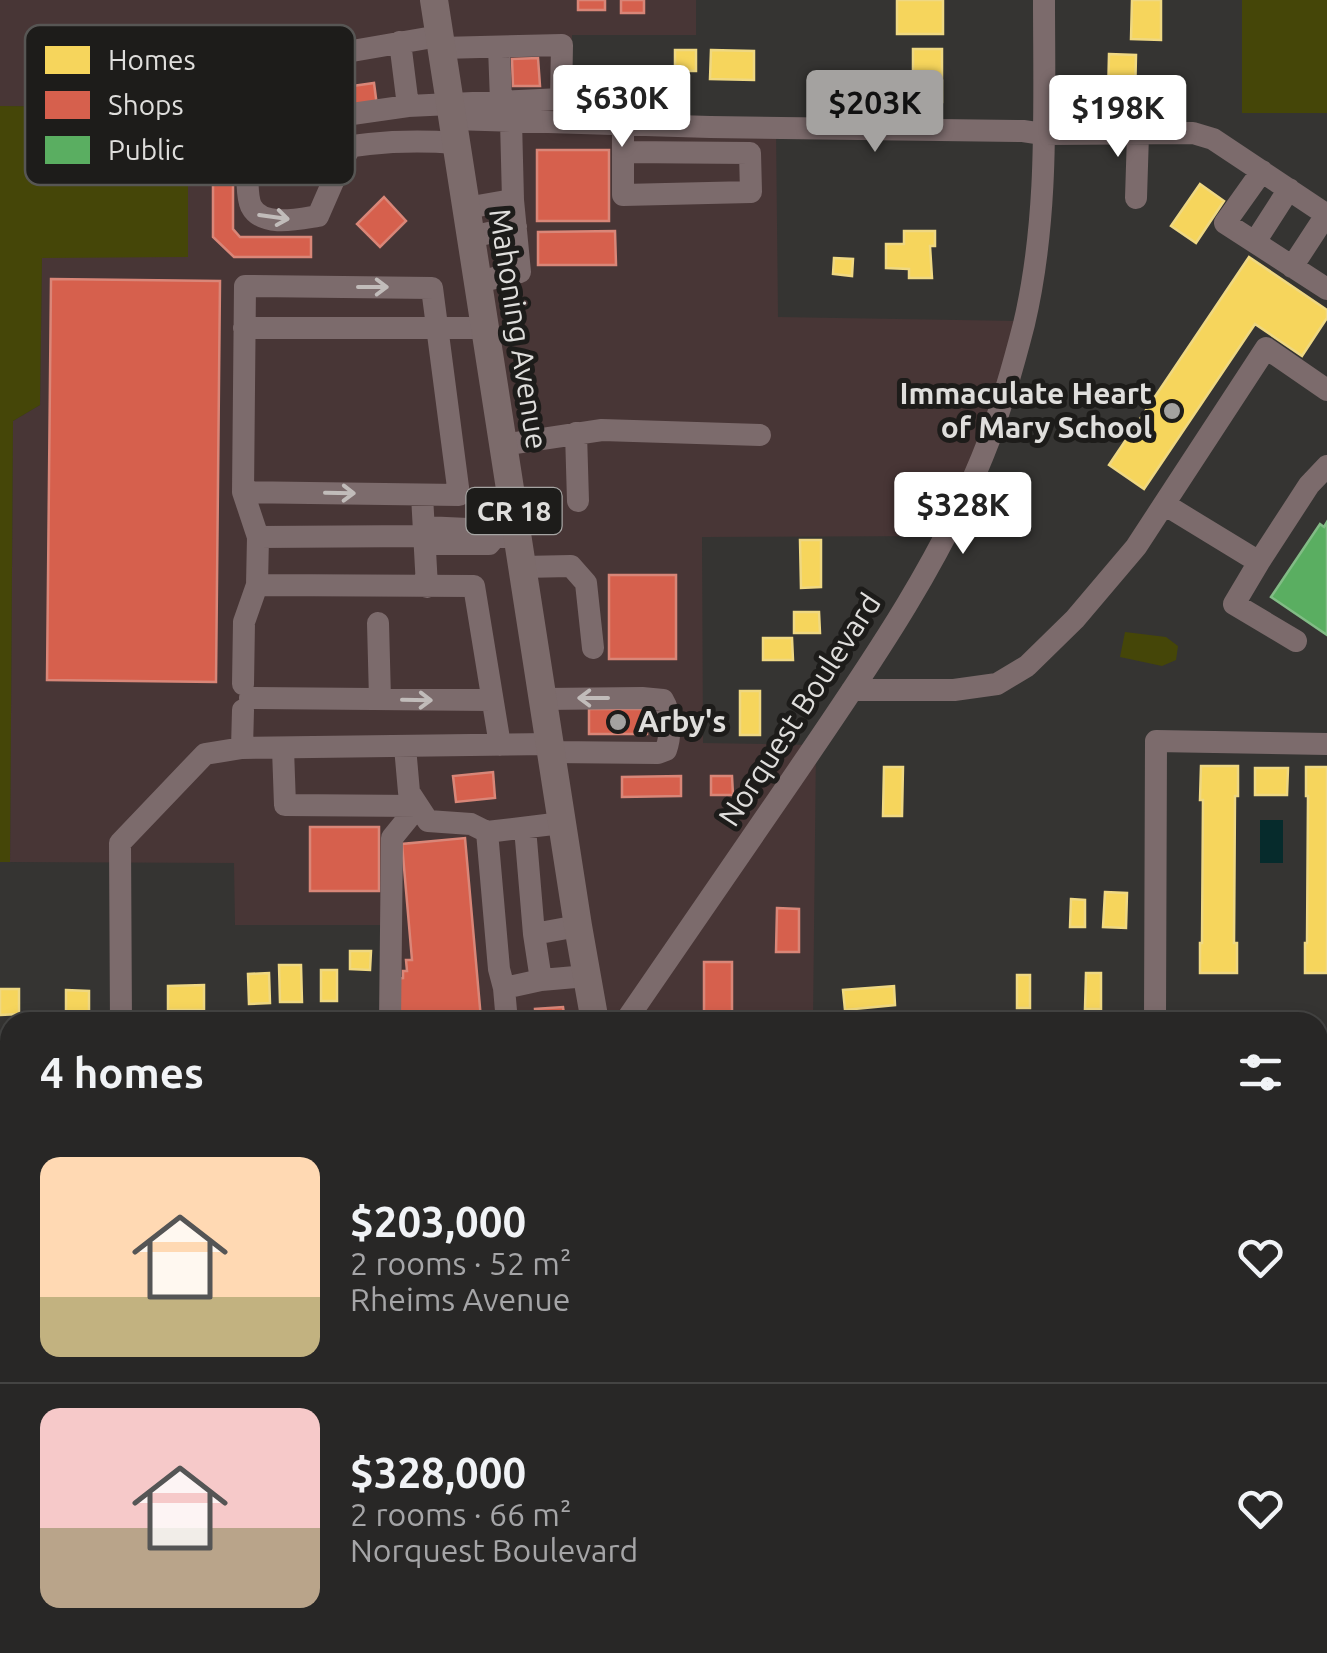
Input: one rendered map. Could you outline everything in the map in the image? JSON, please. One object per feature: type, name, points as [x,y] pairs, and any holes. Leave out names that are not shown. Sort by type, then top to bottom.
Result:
[{"type":"main road","name":"Mahoning Avenue","points":[[434,0],[503,445],[506,537],[522,568],[594,1012]]},
{"type":"street","name":"Norquest Boulevard","points":[[632,1012],[900,614],[966,494],[989,440],[1028,306],[1036,260],[1042,200],[1044,0]]},
{"type":"street","points":[[400,42],[408,106]]},
{"type":"street","points":[[355,50],[400,42],[562,46],[562,98],[453,121],[416,141],[355,147]]},
{"type":"street","points":[[478,282],[520,272],[499,47]]},
{"type":"street","points":[[355,114],[408,106],[453,121]]},
{"type":"street","points":[[506,111],[623,124],[1044,134],[1193,133],[1213,139],[1327,215],[1292,267]]},
{"type":"street","points":[[623,124],[623,152],[623,195],[750,192],[750,153],[623,152]]},
{"type":"street","points":[[1136,198],[1138,134]]},
{"type":"street","points":[[1262,171],[1225,223],[1327,290]]},
{"type":"street","points":[[248,185],[249,203],[257,215],[273,220],[318,216],[332,185]]},
{"type":"street","points":[[1254,242],[1289,190]]},
{"type":"street","points":[[466,208],[513,200]]},
{"type":"street","points":[[471,237],[516,227]]},
{"type":"street","points":[[242,748],[244,622],[257,585],[258,537],[243,492],[244,286],[432,288],[459,495],[243,492]]},
{"type":"street","points":[[244,328],[485,328]]},
{"type":"street","points":[[852,690],[954,690],[997,684],[1027,666],[1087,605],[1136,547],[1266,348],[1327,390]]},
{"type":"street","points":[[503,445],[602,430],[760,435]]},
{"type":"street","points":[[576,432],[578,501]]},
{"type":"street","points":[[1296,641],[1234,604],[1309,485],[1327,466]]},
{"type":"street","points":[[422,495],[427,587]]},
{"type":"street","points":[[1164,504],[1259,562]]},
{"type":"street","points":[[258,537],[424,536],[488,529],[506,537]]},
{"type":"street","points":[[522,568],[572,566],[586,583],[593,648]]},
{"type":"street","points":[[257,585],[474,586],[500,745]]},
{"type":"street","points":[[378,624],[380,699]]},
{"type":"street","points":[[245,697],[492,700]]},
{"type":"street","points":[[121,1012],[120,843],[205,754],[242,748],[500,745],[658,753],[666,750],[668,709],[663,700],[543,698]]},
{"type":"street","points":[[1156,1012],[1156,741],[1327,744]]},
{"type":"street","points":[[405,747],[409,792],[428,821],[471,824],[487,832],[562,823]]},
{"type":"street","points":[[283,749],[285,805],[418,806]]},
{"type":"street","points":[[390,1012],[392,838],[418,806]]},
{"type":"street","points":[[525,828],[540,980]]},
{"type":"street","points":[[487,832],[506,1012]]},
{"type":"street","points":[[534,934],[578,926]]},
{"type":"street","points":[[504,988],[587,976]]},
{"type":"shaded area","points":[[0,0],[696,0],[696,35],[572,35],[572,123],[776,127],[778,317],[1025,321],[944,536],[702,537],[703,743],[816,745],[813,1012],[380,1012],[380,925],[235,925],[234,863],[10,862],[13,421],[40,405],[42,257],[112,185],[355,185],[355,25],[25,25],[25,106],[0,106]]},
{"type":"shaded area","points":[[1242,0],[1327,0],[1327,113],[1242,113]]},
{"type":"shaded area","points":[[0,106],[25,106],[25,185],[188,185],[188,257],[42,258],[40,405],[13,421],[10,862],[0,862]]},
{"type":"shaded area","points":[[1125,632],[1166,637],[1178,646],[1176,660],[1162,666],[1120,657]]},
{"type":"water","points":[[1260,820],[1283,820],[1283,863],[1260,863]]},
{"type":"building: Homes","points":[[897,0],[943,0],[943,34],[897,34]]},
{"type":"building: Homes","points":[[1132,0],[1161,0],[1161,40],[1131,39]]},
{"type":"building: Homes","points":[[913,49],[942,49],[942,102],[913,102]]},
{"type":"building: Homes","points":[[675,50],[696,50],[696,71],[675,71]]},
{"type":"building: Homes","points":[[711,50],[754,51],[754,80],[710,79]]},
{"type":"building: Homes","points":[[1109,54],[1136,55],[1135,99],[1108,98]]},
{"type":"building: Homes","points":[[625,76],[646,76],[646,101],[625,101]]},
{"type":"building: Homes","points":[[829,79],[847,80],[846,103],[828,102]]},
{"type":"building: Homes","points":[[1200,184],[1224,201],[1196,243],[1171,226]]},
{"type":"building: Homes","points":[[904,231],[935,231],[935,246],[930,246],[932,278],[909,278],[909,269],[886,268],[886,244],[904,244]]},
{"type":"building: Homes","name":"Immaculate Heart of Mary School","points":[[1249,257],[1327,310],[1327,318],[1302,356],[1255,324],[1144,489],[1109,465]]},
{"type":"building: Homes","points":[[834,258],[853,259],[852,276],[833,274]]},
{"type":"building: Homes","points":[[800,540],[821,540],[821,587],[801,588]]},
{"type":"building: Homes","points":[[794,612],[819,612],[820,633],[794,633]]},
{"type":"building: Homes","points":[[763,638],[792,638],[793,660],[763,660]]},
{"type":"building: Homes","points":[[740,691],[760,691],[760,735],[740,735]]},
{"type":"building: Homes","points":[[1201,766],[1238,766],[1234,943],[1237,973],[1200,973]]},
{"type":"building: Homes","points":[[884,767],[903,767],[902,816],[883,816]]},
{"type":"building: Homes","points":[[1306,767],[1327,767],[1327,973],[1305,973]]},
{"type":"building: Homes","points":[[1255,768],[1288,768],[1287,795],[1255,795]]},
{"type":"building: Homes","points":[[1105,892],[1127,893],[1126,928],[1103,927]]},
{"type":"building: Homes","points":[[1071,899],[1085,900],[1085,927],[1070,927]]},
{"type":"building: Homes","points":[[350,951],[371,951],[370,970],[350,969]]},
{"type":"building: Homes","points":[[279,965],[301,965],[302,1002],[280,1002]]},
{"type":"building: Homes","points":[[321,970],[337,970],[337,1001],[321,1001]]},
{"type":"building: Homes","points":[[269,973],[270,1003],[249,1004],[248,974]]},
{"type":"building: Homes","points":[[1086,973],[1101,973],[1101,1009],[1085,1009]]},
{"type":"building: Homes","points":[[1017,975],[1030,975],[1030,1008],[1017,1008]]},
{"type":"building: Homes","points":[[204,985],[204,1010],[168,1010],[168,986]]},
{"type":"building: Homes","points":[[894,986],[895,1005],[845,1010],[843,990]]},
{"type":"building: Homes","points":[[0,989],[19,989],[19,1012],[0,1012]]},
{"type":"building: Homes","points":[[66,990],[89,991],[89,1012],[66,1012]]},
{"type":"building: Shops","points":[[578,0],[605,0],[605,10],[578,10]]},
{"type":"building: Shops","points":[[621,0],[644,0],[644,13],[621,13]]},
{"type":"building: Shops","points":[[538,58],[540,86],[513,86],[512,59]]},
{"type":"building: Shops","points":[[374,83],[377,106],[355,109],[355,86]]},
{"type":"building: Shops","points":[[537,150],[609,150],[609,221],[537,221]]},
{"type":"building: Shops","points":[[213,185],[233,185],[233,229],[240,237],[311,237],[311,257],[234,257],[213,237]]},
{"type":"building: Shops","points":[[384,197],[406,221],[380,247],[357,224]]},
{"type":"building: Shops","points":[[615,231],[616,265],[538,265],[538,232]]},
{"type":"building: Shops","points":[[51,279],[220,281],[216,682],[47,680]]},
{"type":"building: Shops","points":[[609,575],[676,575],[676,659],[609,659]]},
{"type":"building: Shops","name":"Arby's","points":[[589,709],[647,709],[647,734],[589,734]]},
{"type":"building: Shops","points":[[493,772],[495,798],[456,802],[453,776]]},
{"type":"building: Shops","points":[[681,776],[681,796],[622,797],[622,777]]},
{"type":"building: Shops","points":[[711,776],[732,776],[733,795],[711,795]]},
{"type":"building: Shops","points":[[310,827],[379,827],[379,891],[310,891]]},
{"type":"building: Shops","points":[[465,838],[480,1012],[394,1012],[392,979],[403,978],[406,960],[412,960],[402,844]]},
{"type":"building: Shops","points":[[777,908],[799,909],[799,952],[776,952]]},
{"type":"building: Shops","points":[[704,962],[732,962],[732,1012],[704,1012]]},
{"type":"building: Shops","points":[[563,1007],[564,1012],[535,1012]]},
{"type":"building: Public","points":[[1327,522],[1327,635],[1271,597],[1320,524],[1324,527]]},
{"type":"place","name":"Immaculate Heart of Mary School","points":[[1172,411]]},
{"type":"place","name":"Arby's","points":[[618,722]]}]
